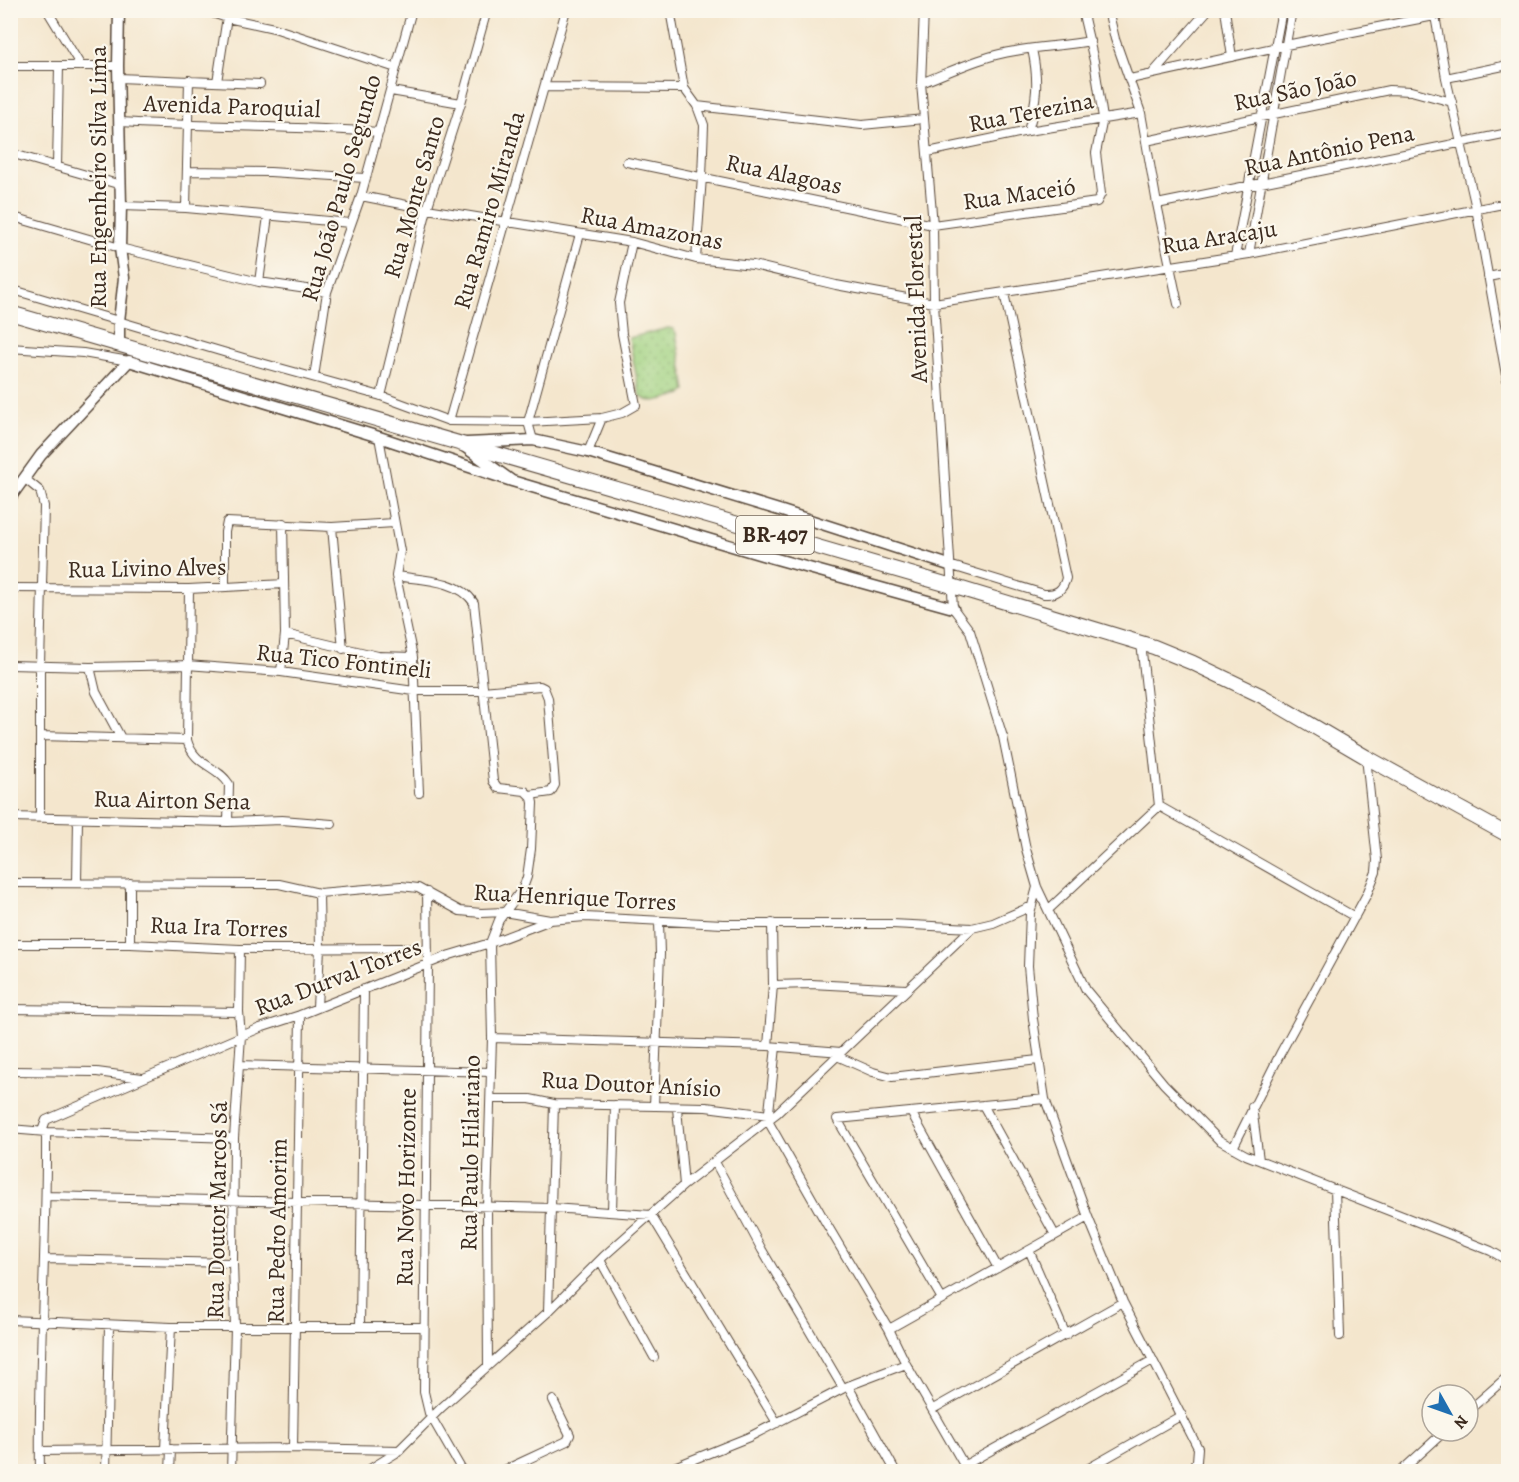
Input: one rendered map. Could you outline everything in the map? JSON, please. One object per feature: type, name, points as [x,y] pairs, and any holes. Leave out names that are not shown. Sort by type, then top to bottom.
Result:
[{"type":"highway","name":"BR-407","points":[[10,313],[1141,643],[1192,663],[1252,691],[1509,835]]},
{"type":"street","points":[[47,10],[81,66]]},
{"type":"street","name":"Rua Engenheiro Silva Lima","points":[[119,10],[118,66],[122,206],[120,248],[124,278],[119,343]]},
{"type":"street","points":[[203,10],[228,14],[396,68]]},
{"type":"street","name":"Rua João Paulo Segundo","points":[[314,377],[327,292],[361,196],[412,10]]},
{"type":"street","name":"Rua Monte Santo","points":[[381,396],[427,209],[461,104],[487,10]]},
{"type":"street","name":"Rua Ramiro Miranda","points":[[449,421],[566,10]]},
{"type":"street","points":[[670,10],[684,88],[697,106],[704,125],[696,259]]},
{"type":"street","name":"Avenida Florestal","points":[[924,10],[921,83],[933,225],[934,303],[953,608]]},
{"type":"street","points":[[1082,10],[1090,41],[1103,118]]},
{"type":"street","points":[[1108,10],[1115,39],[1141,113],[1178,304]]},
{"type":"street","points":[[1152,75],[1208,10]]},
{"type":"street","points":[[1225,10],[1232,57]]},
{"type":"street","points":[[1235,256],[1282,10]]},
{"type":"street","points":[[1249,254],[1292,10]]},
{"type":"street","points":[[1130,79],[1434,13],[1465,10]]},
{"type":"street","points":[[1434,13],[1446,78],[1476,208],[1488,278],[1504,340],[1509,386]]},
{"type":"street","points":[[217,82],[228,14]]},
{"type":"street","points":[[921,83],[975,62],[1014,51],[1090,41]]},
{"type":"street","points":[[1028,131],[1037,96],[1037,71],[1032,49]]},
{"type":"street","points":[[1446,78],[1509,65]]},
{"type":"street","points":[[10,66],[118,66]]},
{"type":"street","points":[[57,166],[59,66]]},
{"type":"street","points":[[119,78],[260,84]]},
{"type":"street","points":[[186,208],[189,80]]},
{"type":"street","points":[[544,87],[684,88]]},
{"type":"street","name":"Rua São João","points":[[1146,141],[1389,90],[1411,91],[1452,102]]},
{"type":"street","points":[[391,91],[461,104]]},
{"type":"street","points":[[697,106],[862,125],[924,119]]},
{"type":"street","name":"Rua Terezina","points":[[928,152],[1028,131],[1141,113]]},
{"type":"street","name":"Rua Maceió","points":[[933,225],[1089,204],[1099,200],[1101,194],[1096,153],[1103,118]]},
{"type":"street","name":"Avenida Paroquial","points":[[119,122],[379,132]]},
{"type":"street","name":"Rua Antônio Pena","points":[[1157,204],[1509,133]]},
{"type":"street","points":[[10,153],[121,185]]},
{"type":"street","name":"Rua Alagoas","points":[[627,162],[933,225]]},
{"type":"street","points":[[188,171],[270,172],[365,178]]},
{"type":"street","name":"Rua Amazonas","points":[[361,196],[632,242],[696,259],[753,265],[836,285],[934,303]]},
{"type":"street","name":"Rua Aracaju","points":[[934,303],[1249,254],[1509,203]]},
{"type":"street","points":[[122,206],[186,208],[350,223]]},
{"type":"street","points":[[10,216],[120,248],[259,282],[327,292]]},
{"type":"street","points":[[259,282],[268,216]]},
{"type":"street","points":[[533,440],[528,422],[580,234]]},
{"type":"street","points":[[10,289],[381,396],[449,421],[528,422],[602,417],[622,413],[636,405],[622,334],[619,303],[632,242]]},
{"type":"street","points":[[1488,278],[1509,273]]},
{"type":"street","points":[[459,443],[533,440],[588,452],[949,565],[1044,594],[1053,594],[1060,590],[1066,578],[1004,293]]},
{"type":"street","points":[[10,348],[83,353],[129,361],[379,437],[512,481],[762,555],[953,608],[970,631],[999,726],[1026,849],[1037,887],[1077,973],[1103,1013],[1164,1084],[1219,1140],[1259,1160],[1482,1248],[1509,1261]]},
{"type":"street","points":[[12,492],[41,455],[129,361],[137,349]]},
{"type":"street","points":[[588,452],[602,417]]},
{"type":"street","points":[[379,437],[400,551],[396,576],[413,657],[419,793]]},
{"type":"street","points":[[459,443],[512,481]]},
{"type":"street","points":[[24,478],[40,491],[43,499],[40,817]]},
{"type":"street","points":[[225,587],[227,522],[332,526],[394,523]]},
{"type":"street","points":[[281,672],[285,634],[283,523]]},
{"type":"street","points":[[332,526],[344,649]]},
{"type":"street","points":[[396,576],[444,584],[459,589],[471,598],[476,609],[482,691],[494,785],[508,790],[525,791],[530,795],[533,812],[528,877],[523,888],[504,912],[490,943]]},
{"type":"street","name":"Rua Livino Alves","points":[[10,588],[189,589],[284,584]]},
{"type":"street","points":[[189,589],[187,740],[195,757],[223,776],[229,784],[228,822]]},
{"type":"street","points":[[285,634],[378,656],[413,657]]},
{"type":"street","points":[[1141,643],[1159,806]]},
{"type":"street","name":"Rua Tico Fontineli","points":[[10,665],[90,667],[187,664],[281,672],[414,692],[482,691],[540,686],[547,692],[555,785],[551,792],[530,795]]},
{"type":"street","points":[[90,667],[96,692],[121,738]]},
{"type":"street","points":[[40,736],[187,740]]},
{"type":"street","points":[[1233,1148],[1252,1107],[1374,878],[1378,865],[1366,756]]},
{"type":"street","points":[[1048,910],[1159,806]]},
{"type":"street","points":[[1159,806],[1355,917]]},
{"type":"street","name":"Rua Airton Sena","points":[[10,817],[228,822],[282,820],[332,824]]},
{"type":"street","points":[[76,882],[78,819]]},
{"type":"street","name":"Rua Henrique Torres","points":[[10,883],[279,884],[319,893],[401,886],[418,888],[460,910],[481,913],[504,912],[550,920],[585,916],[723,924],[892,924],[972,928],[993,923],[1032,906]]},
{"type":"street","points":[[130,883],[130,944]]},
{"type":"street","points":[[1037,887],[1032,906],[1028,966],[1038,1060],[1045,1099],[1088,1217],[1123,1302],[1198,1448],[1197,1461],[1189,1472]]},
{"type":"street","name":"Rua Novo Horizonte","points":[[427,892],[427,1206],[424,1392],[431,1417],[463,1472]]},
{"type":"street","points":[[317,1007],[320,949],[319,893]]},
{"type":"street","name":"Rua Durval Torres","points":[[44,1131],[43,1123],[48,1118],[242,1036],[428,963],[550,920]]},
{"type":"street","points":[[654,1106],[660,954],[659,921]]},
{"type":"street","points":[[772,923],[772,1047],[768,1118],[966,1468],[1153,1360]]},
{"type":"street","points":[[365,1472],[400,1450],[431,1417],[548,1312],[600,1260],[684,1185],[768,1118],[972,928]]},
{"type":"street","name":"Rua Paulo Hilariano","points":[[488,1365],[487,1207],[492,1072],[490,943]]},
{"type":"street","name":"Rua Ira Torres","points":[[10,944],[427,950]]},
{"type":"street","name":"Rua Doutor Marcos Sá","points":[[231,1472],[235,1327],[234,1137],[242,1036],[239,1012],[240,949]]},
{"type":"street","points":[[773,985],[811,984],[906,989]]},
{"type":"street","points":[[360,1327],[364,989]]},
{"type":"street","points":[[10,1009],[239,1012]]},
{"type":"street","name":"Rua Pedro Amorim","points":[[293,1448],[300,1015]]},
{"type":"street","points":[[492,1038],[772,1047],[839,1054],[873,1072],[892,1077],[1038,1060]]},
{"type":"street","points":[[239,1065],[492,1072]]},
{"type":"street","points":[[10,1071],[97,1072],[143,1078]]},
{"type":"street","name":"Rua Doutor Anísio","points":[[491,1099],[530,1099],[554,1104],[728,1108],[768,1118]]},
{"type":"street","points":[[942,1299],[837,1119],[1045,1099]]},
{"type":"street","points":[[548,1312],[554,1104]]},
{"type":"street","points":[[612,1211],[615,1105]]},
{"type":"street","points":[[983,1105],[1055,1235]]},
{"type":"street","points":[[1252,1107],[1259,1160]]},
{"type":"street","points":[[677,1108],[684,1185]]},
{"type":"street","points":[[911,1112],[998,1268]]},
{"type":"street","points":[[10,1129],[234,1137]]},
{"type":"street","points":[[40,1472],[40,1393],[47,1196],[44,1131]]},
{"type":"street","points":[[715,1162],[762,1250],[896,1472]]},
{"type":"street","points":[[1335,1189],[1340,1336]]},
{"type":"street","points":[[47,1196],[552,1208],[651,1215]]},
{"type":"street","points":[[651,1215],[777,1423]]},
{"type":"street","points":[[889,1329],[1088,1217]]},
{"type":"street","points":[[1029,1250],[1066,1335]]},
{"type":"street","points":[[46,1259],[233,1263]]},
{"type":"street","points":[[600,1260],[654,1357]]},
{"type":"street","points":[[933,1409],[1123,1302]]},
{"type":"street","points":[[10,1320],[171,1327],[424,1327]]},
{"type":"street","points":[[106,1472],[109,1324]]},
{"type":"street","points":[[170,1472],[168,1449],[171,1327]]},
{"type":"street","points":[[662,1472],[726,1447],[846,1387],[906,1364]]},
{"type":"street","points":[[1480,1401],[1509,1376]]},
{"type":"street","points":[[500,1472],[567,1441],[570,1435],[568,1428],[553,1400]]},
{"type":"street","points":[[1082,1472],[1182,1415]]},
{"type":"street","points":[[1400,1472],[1432,1443]]},
{"type":"street","points":[[40,1451],[293,1448],[400,1450]]},
{"type":"green space","points":[[668,328],[673,329],[676,333],[686,391],[666,399],[654,401],[644,399],[640,395],[629,338]]}]
